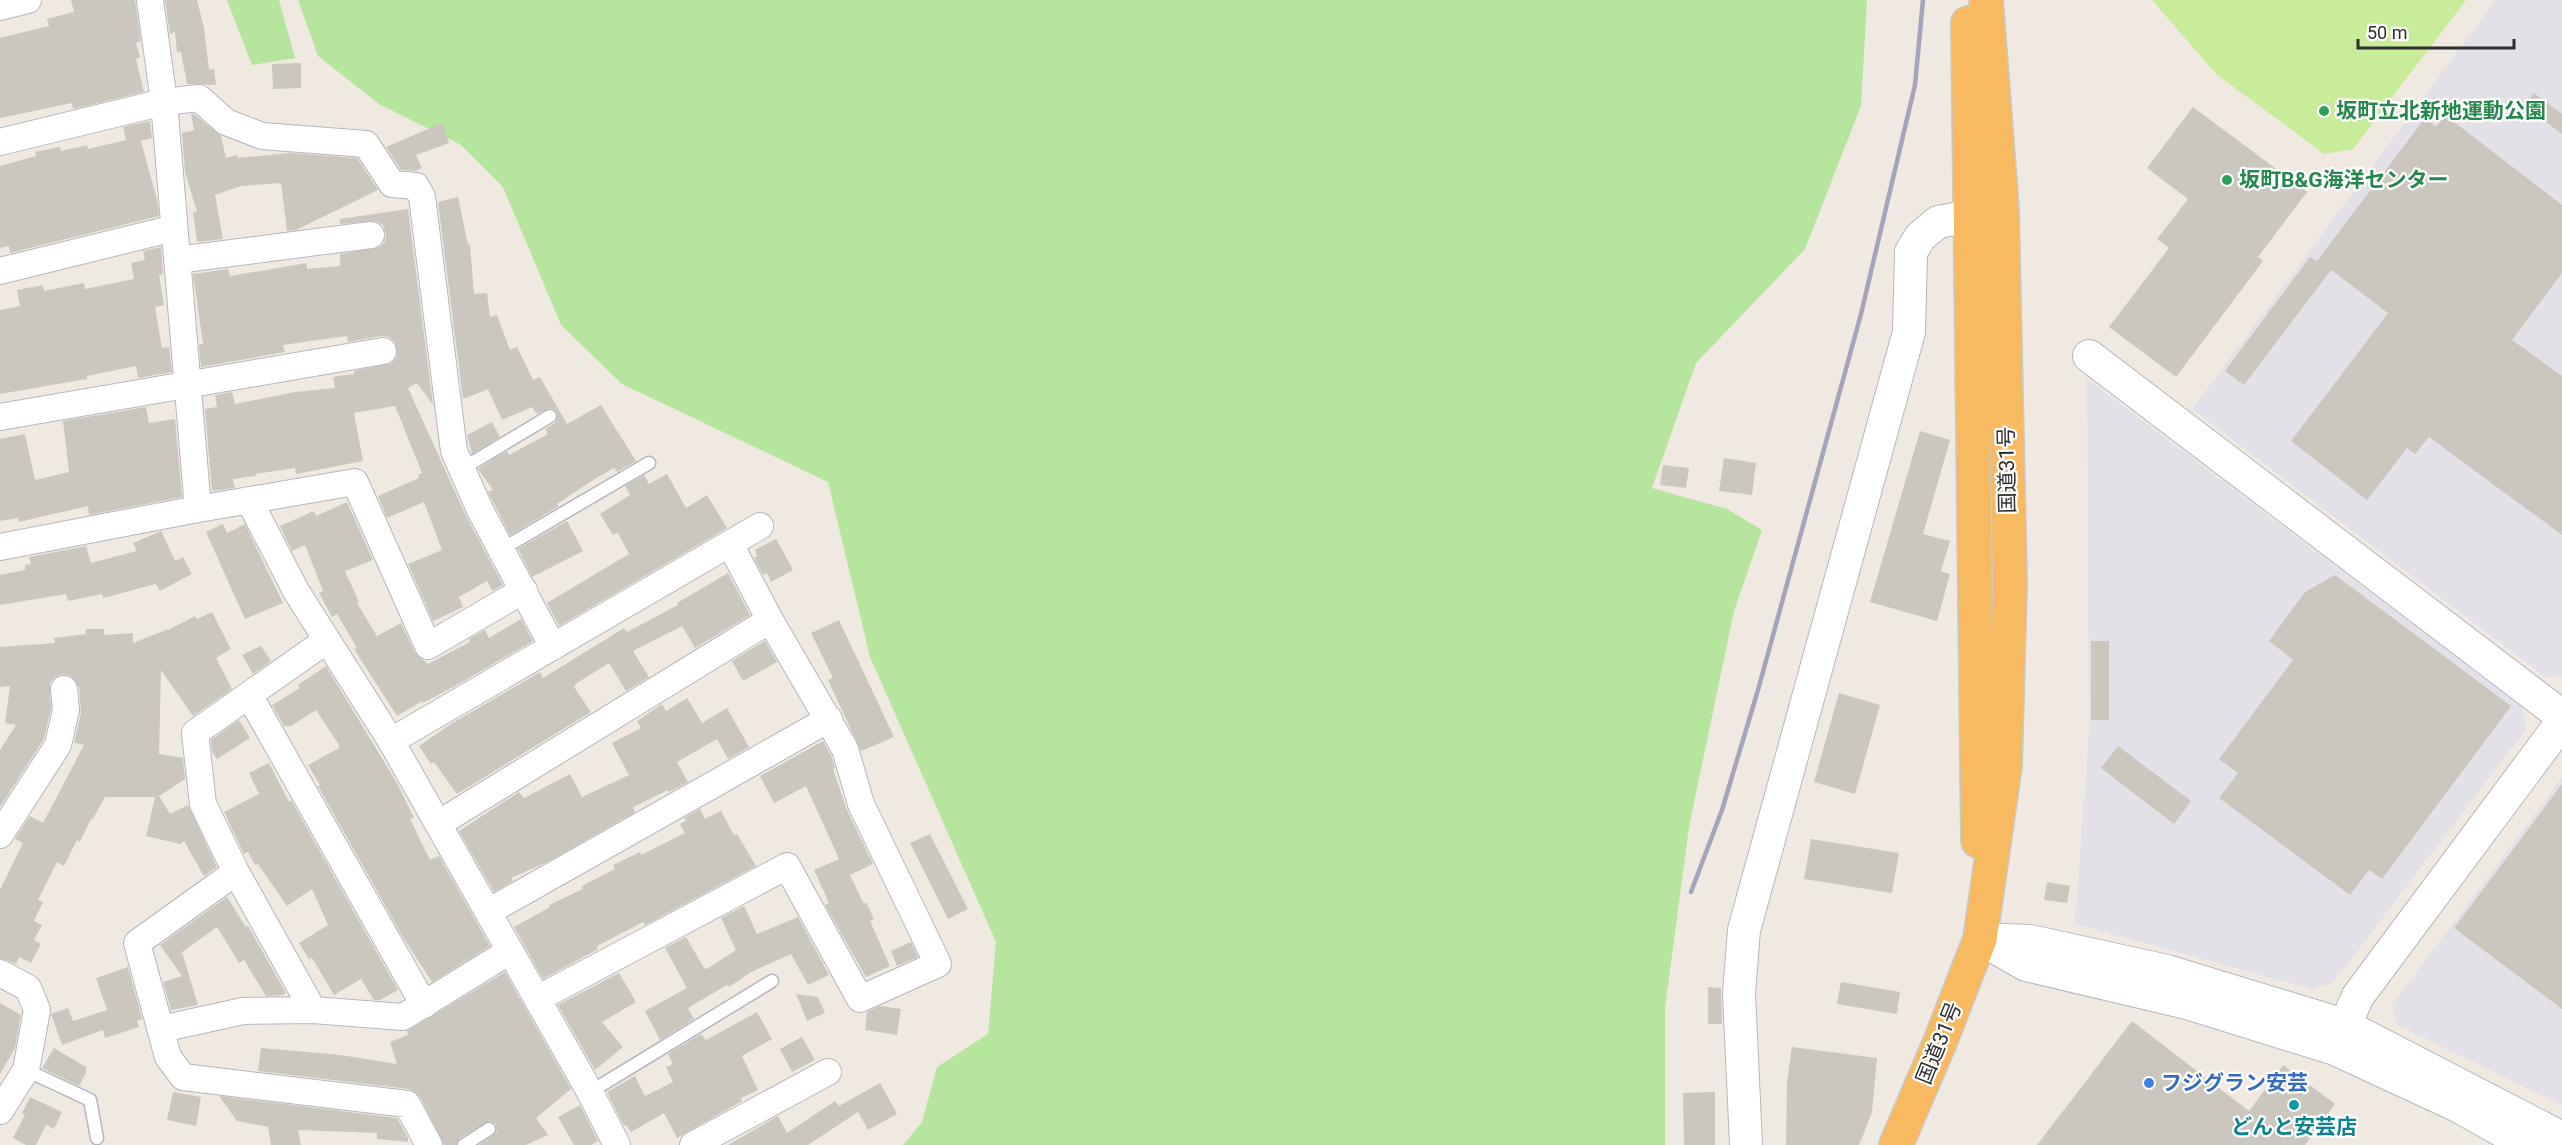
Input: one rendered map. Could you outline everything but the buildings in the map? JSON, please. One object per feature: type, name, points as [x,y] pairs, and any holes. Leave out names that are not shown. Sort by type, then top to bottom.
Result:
[{"type":"highway","name":"国道31号","points":[[1968,0],[1980,939]]},
{"type":"highway","name":"国道31号","points":[[1896,1145],[1980,939],[2005,766],[2010,584],[2002,210],[1986,0]]},
{"type":"street","points":[[0,7],[28,0]]},
{"type":"street","points":[[150,0],[164,102],[198,509]]},
{"type":"street","points":[[0,142],[164,102],[199,98],[226,122],[262,136],[366,144],[392,184],[416,186],[422,197],[454,451],[553,647]]},
{"type":"street","points":[[1746,1145],[1738,993],[1744,930],[1909,332],[1911,252],[1920,237],[1938,222],[2002,210]]},
{"type":"street","points":[[0,271],[174,228]]},
{"type":"street","points":[[177,260],[371,236]]},
{"type":"street","points":[[0,417],[383,351]]},
{"type":"street","points":[[2089,356],[2562,716]]},
{"type":"street","points":[[0,547],[355,482],[428,646],[524,590]]},
{"type":"street","points":[[249,501],[296,591],[391,741],[590,1092],[617,1145]]},
{"type":"street","points":[[391,741],[760,526]]},
{"type":"street","points":[[537,999],[787,866],[860,999],[938,964],[861,804],[845,749],[770,620],[730,544]]},
{"type":"street","points":[[438,824],[770,620]]},
{"type":"street","points":[[313,1010],[236,872],[203,804],[195,733],[327,640]]},
{"type":"street","points":[[0,835],[58,746],[66,710],[64,688]]},
{"type":"street","points":[[249,695],[424,1005]]},
{"type":"street","points":[[488,912],[829,719]]},
{"type":"street","points":[[2340,1037],[2358,996],[2562,722]]},
{"type":"street","points":[[236,872],[137,943],[168,1057],[183,1077],[406,1104],[429,1145]]},
{"type":"street","points":[[1980,939],[2030,941],[2167,971],[2340,1037],[2562,1138]]},
{"type":"street","points":[[161,1029],[243,1011],[313,1010],[403,1017],[510,951]]},
{"type":"street","points":[[0,973],[28,988],[37,1010],[26,1070],[0,1112]]},
{"type":"street","points":[[2340,1037],[2528,1145]]},
{"type":"street","points":[[693,1145],[828,1072]]},
{"type":"lane","points":[[462,469],[550,416]]},
{"type":"lane","points":[[502,549],[649,463]]},
{"type":"lane","points":[[590,1092],[772,981]]},
{"type":"lane","points":[[26,1070],[90,1100],[97,1138]]},
{"type":"lane","points":[[464,1145],[489,1129]]},
{"type":"shaded area","points":[[2496,0],[2562,0],[2562,676],[2547,678],[2192,409]]},
{"type":"shaded area","points":[[2087,379],[2522,707],[2526,729],[2333,983],[2312,989],[2075,924],[2089,732]]},
{"type":"shaded area","points":[[2562,777],[2562,1105],[2397,1025],[2392,1005]]},
{"type":"green space","points":[[227,0],[279,0],[295,58],[252,65]]},
{"type":"green space","points":[[298,0],[1867,0],[1861,106],[1805,249],[1696,363],[1652,488],[1727,509],[1762,530],[1734,611],[1689,827],[1665,1008],[1665,1145],[903,1145],[922,1122],[937,1067],[988,1034],[996,942],[870,657],[828,482],[622,384],[561,325],[503,187],[461,145],[379,104],[318,56]]},
{"type":"green space","name":"坂町立北新地運動公園","points":[[2152,0],[2466,0],[2353,149],[2324,154],[2216,74]]},
{"type":"railway","points":[[1691,892],[1722,810],[1758,690],[1861,314],[1915,85],[1923,0]]},
{"type":"place","name":"坂町立北新地運動公園","points":[[2324,111]]},
{"type":"place","name":"坂町B&G海洋センター","points":[[2227,180]]},
{"type":"place","name":"フジグラン安芸","points":[[2149,1083]]},
{"type":"place","name":"どんと安芸店","points":[[2294,1105]]}]
